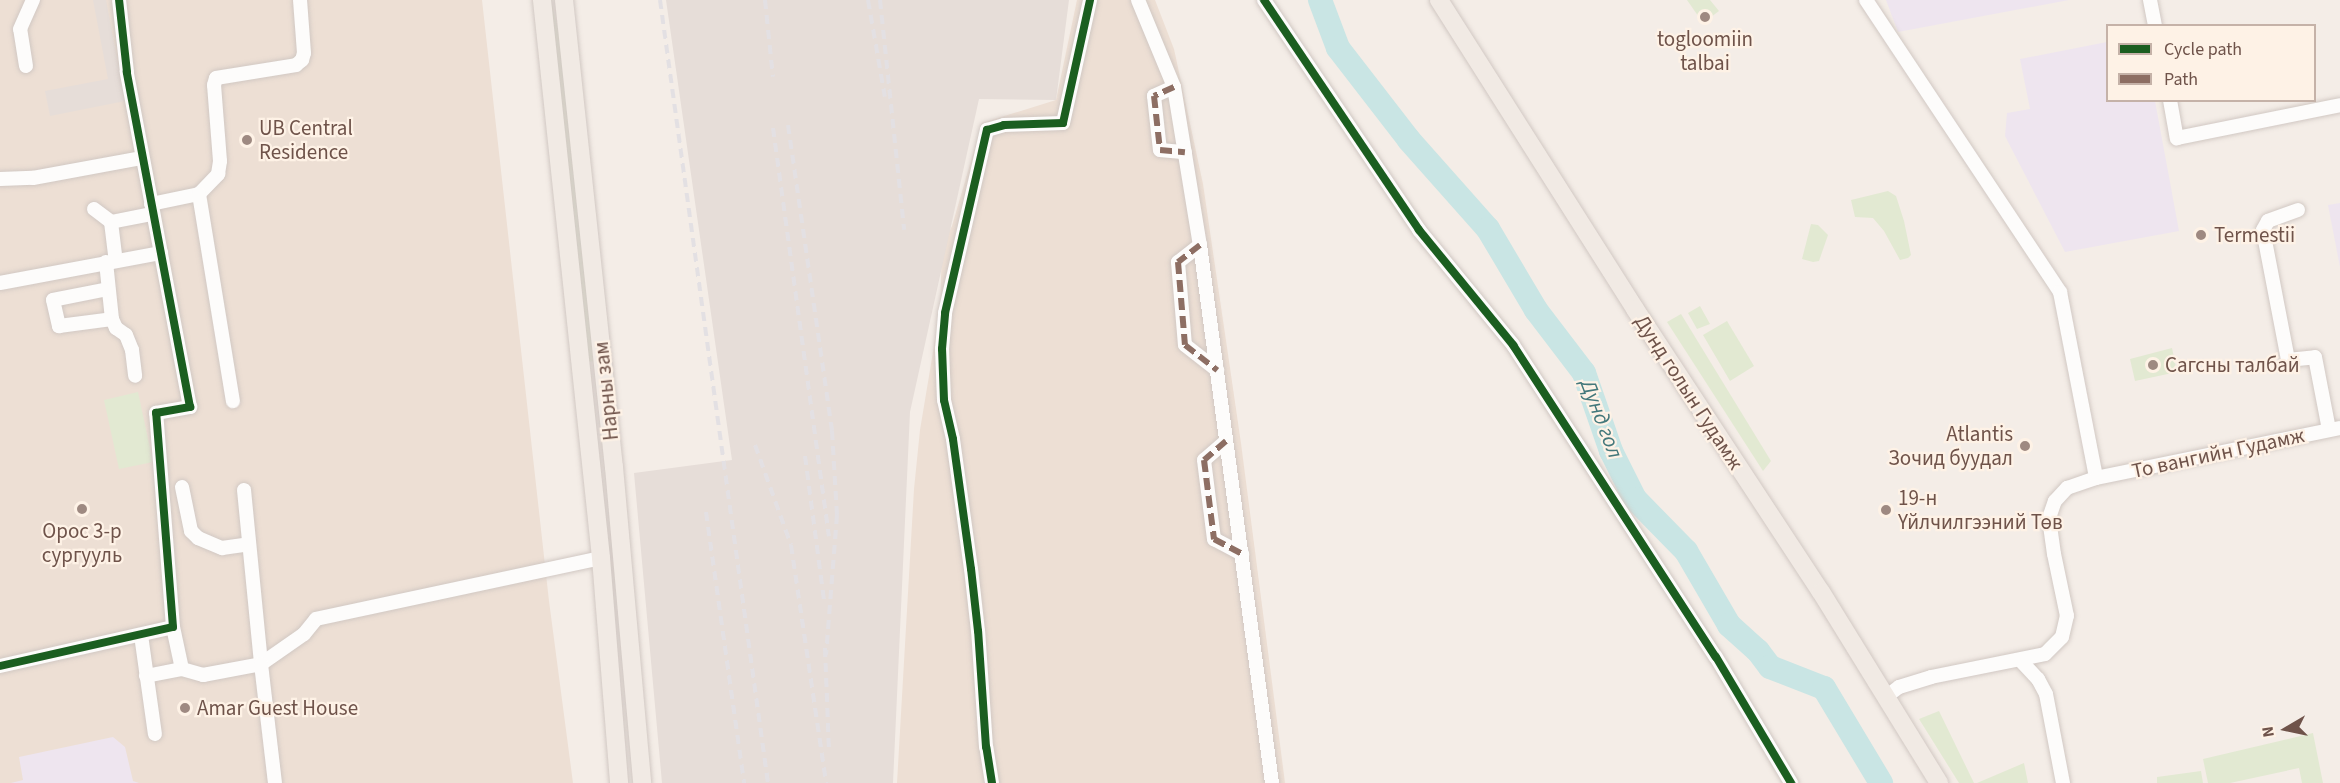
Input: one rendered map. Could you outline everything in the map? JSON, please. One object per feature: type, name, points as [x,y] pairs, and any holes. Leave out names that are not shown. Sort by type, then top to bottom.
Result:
[{"type":"main road","name":"Нарны зам","points":[[542,0],[601,558],[619,783]]},
{"type":"main road","name":"Нарны зам","points":[[564,0],[609,423],[642,783]]},
{"type":"main road","name":"Дунд голын Гудамж","points":[[1439,0],[1887,696],[1939,783]]},
{"type":"main road","points":[[583,381],[587,368],[591,367],[595,370],[599,399],[609,423]]},
{"type":"street","points":[[26,66],[20,29],[33,0]]},
{"type":"street","points":[[118,0],[127,72],[142,158],[190,407],[156,413],[173,627],[182,669]]},
{"type":"street","points":[[111,222],[199,194],[218,174],[220,161],[214,85],[216,78],[296,65],[302,60],[304,53],[300,0]]},
{"type":"street","points":[[992,783],[986,747],[971,569],[953,439],[944,400],[942,349],[945,313],[987,130],[1004,125],[1063,123],[1090,0]]},
{"type":"street","points":[[1138,0],[1174,87],[1200,245],[1272,783]]},
{"type":"street","points":[[1264,0],[1419,230],[1513,345],[1716,657],[1791,783]]},
{"type":"street","points":[[1866,0],[2060,292],[2096,478]]},
{"type":"street","points":[[2150,0],[2155,24]]},
{"type":"street","points":[[1174,87],[1154,96],[1160,150],[1185,152]]},
{"type":"street","points":[[2170,102],[2177,138],[2340,105]]},
{"type":"street","points":[[0,179],[33,178],[142,158]]},
{"type":"street","points":[[199,194],[232,401]]},
{"type":"street","points":[[94,209],[111,222]]},
{"type":"street","points":[[2298,210],[2268,221],[2263,230],[2288,360],[2315,357],[2334,429]]},
{"type":"street","points":[[111,222],[108,289],[112,319],[116,328],[126,335],[132,350],[135,376]]},
{"type":"street","points":[[1200,245],[1178,262],[1185,345],[1217,370]]},
{"type":"street","points":[[0,283],[111,261],[160,254]]},
{"type":"street","points":[[108,289],[53,300],[59,326],[112,319]]},
{"type":"street","name":"То вангийн Гудамж","points":[[1887,696],[1899,687],[1931,677],[2020,661],[2045,654],[2062,637],[2067,616],[2049,518],[2055,501],[2067,488],[2096,478],[2334,429]]},
{"type":"street","points":[[1226,441],[1204,460],[1214,539],[1242,554]]},
{"type":"street","points":[[182,487],[190,531],[198,538],[222,548],[249,544]]},
{"type":"street","points":[[244,490],[275,783]]},
{"type":"street","points":[[146,676],[182,669],[203,675],[261,664],[304,634],[316,618],[601,558]]},
{"type":"street","points":[[0,666],[173,627]]},
{"type":"street","points":[[141,634],[155,734]]},
{"type":"street","points":[[2020,661],[2038,679],[2046,694],[2063,783]]},
{"type":"shaded area","points":[[0,0],[482,0],[549,601],[573,783],[0,783]]},
{"type":"shaded area","points":[[93,0],[106,0],[125,101],[50,116],[45,91],[108,79]]},
{"type":"shaded area","points":[[666,0],[1069,0],[1056,100],[979,99],[910,412],[893,783],[662,783],[634,473],[732,460]]},
{"type":"shaded area","points":[[1077,0],[1155,0],[1174,49],[1203,184],[1241,443],[1285,783],[897,783],[914,489],[920,430],[940,310],[942,246],[952,226],[982,123],[1056,100]]},
{"type":"shaded area","points":[[1886,0],[2069,0],[1898,32]]},
{"type":"shaded area","points":[[2106,42],[2106,102],[2155,102],[2179,231],[2065,252],[2005,136],[2007,113],[2030,109],[2020,59]]},
{"type":"shaded area","points":[[2340,203],[2340,267],[2328,205]]},
{"type":"shaded area","points":[[113,737],[125,747],[133,781],[139,783],[11,783],[23,780],[19,757]]},
{"type":"green space","points":[[551,0],[561,41],[595,361],[587,362]]},
{"type":"green space","name":"togloomiin talbai","points":[[1687,0],[1710,0],[1719,11],[1703,23]]},
{"type":"green space","points":[[1888,191],[1896,196],[1911,255],[1900,260],[1884,231],[1873,218],[1855,217],[1851,200]]},
{"type":"green space","points":[[1811,224],[1818,225],[1828,235],[1819,261],[1813,262],[1802,259]]},
{"type":"green space","points":[[1700,306],[1710,324],[1697,329],[1688,313]]},
{"type":"green space","points":[[1681,314],[1771,461],[1763,471],[1667,322]]},
{"type":"green space","points":[[1727,321],[1754,366],[1730,381],[1703,335]]},
{"type":"green space","name":"Сагсны талбай","points":[[2172,348],[2177,372],[2135,381],[2130,359]]},
{"type":"green space","points":[[138,392],[153,462],[119,469],[104,400]]},
{"type":"green space","points":[[1939,711],[1974,783],[1959,783],[1919,719]]},
{"type":"green space","points":[[2313,733],[2323,783],[2302,783],[2299,768],[2230,783],[2208,783],[2203,759]]},
{"type":"green space","points":[[2024,763],[2028,783],[1977,783]]},
{"type":"green space","points":[[2201,771],[2203,783],[2157,783],[2157,777]]},
{"type":"waterway","name":"Дунд гол","points":[[1320,0],[1338,48],[1409,140],[1488,229],[1536,310],[1584,373],[1611,451],[1635,499],[1686,551],[1729,625],[1758,651],[1770,667],[1824,688],[1881,783]]},
{"type":"railway","points":[[660,0],[768,783]]},
{"type":"railway","points":[[765,0],[773,77]]},
{"type":"railway","points":[[868,0],[885,97]]},
{"type":"railway","points":[[880,0],[904,230]]},
{"type":"railway","points":[[788,125],[832,431],[837,515],[826,655]]},
{"type":"railway","points":[[773,128],[829,536]]},
{"type":"railway","points":[[755,445],[791,545],[826,783]]},
{"type":"railway","points":[[805,456],[824,600]]},
{"type":"railway","points":[[706,512],[744,783]]},
{"type":"railway","points":[[825,648],[829,753]]},
{"type":"marked path","points":[[1174,87],[1154,96],[1160,150],[1185,152]]},
{"type":"marked path","points":[[1200,245],[1178,262],[1185,345],[1217,370]]},
{"type":"marked path","points":[[1226,441],[1204,460],[1214,539],[1242,554]]},
{"type":"cycle path","points":[[0,666],[173,627],[156,413],[190,407],[127,72],[119,0]]},
{"type":"cycle path","points":[[992,783],[986,747],[971,569],[953,439],[944,400],[942,349],[945,313],[987,130],[1004,125],[1063,123],[1090,0]]},
{"type":"cycle path","points":[[1264,0],[1419,230],[1513,345],[1716,657],[1791,783]]},
{"type":"place","name":"togloomiin talbai","points":[[1705,17]]},
{"type":"place","name":"UB Central Residence","points":[[247,140]]},
{"type":"place","name":"Termestii","points":[[2201,235]]},
{"type":"place","name":"Сагсны талбай","points":[[2153,365]]},
{"type":"place","name":"Atlantis Зочид буудал","points":[[2025,446]]},
{"type":"place","name":"Орос 3-р сургууль","points":[[82,509]]},
{"type":"place","name":"19-н Үйлчилгээний Төв","points":[[1886,510]]},
{"type":"place","name":"Amar Guest House","points":[[185,708]]}]
